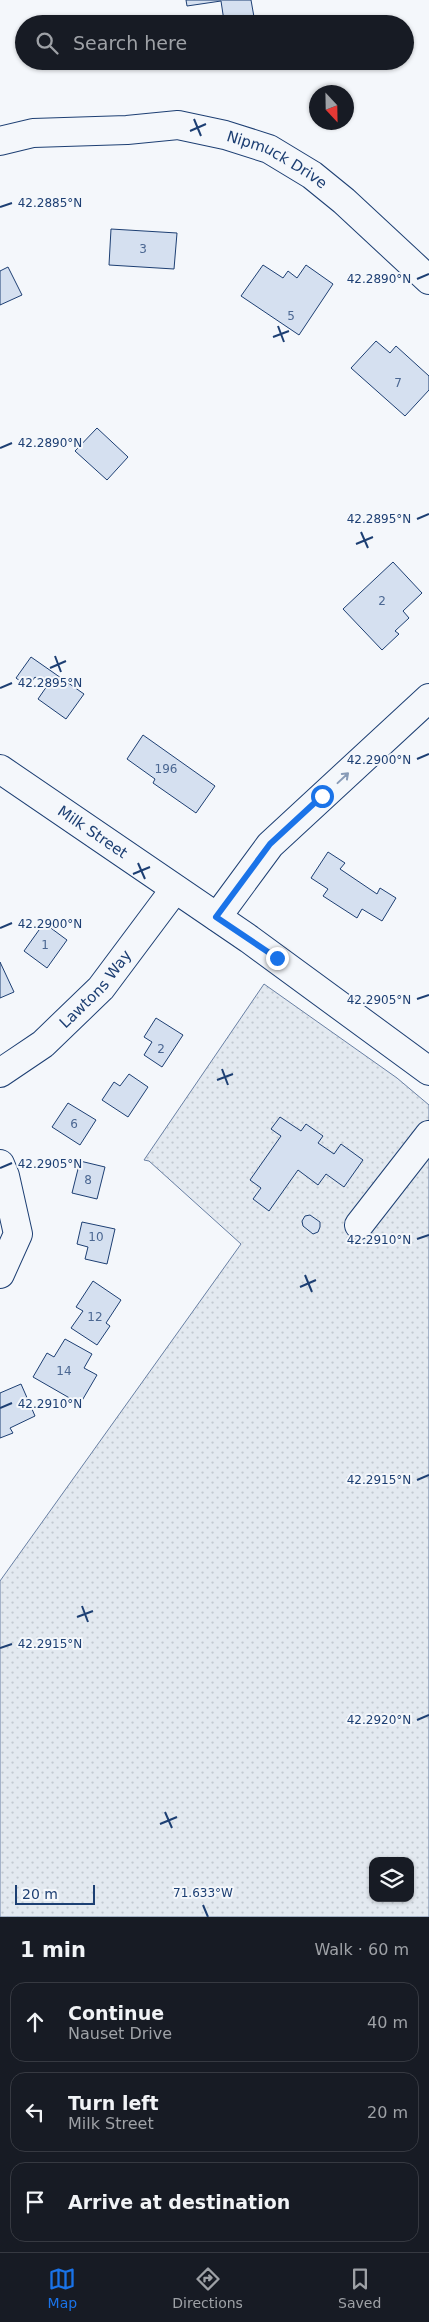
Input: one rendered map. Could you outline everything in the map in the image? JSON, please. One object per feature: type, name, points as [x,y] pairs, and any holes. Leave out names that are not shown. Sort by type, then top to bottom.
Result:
[{"type":"street","name":"Nipmuck Drive","points":[[0,142],[33,133],[128,130],[178,125],[225,135],[269,149],[312,175],[344,200],[429,280]]},
{"type":"street","points":[[216,917],[270,844],[429,698]]},
{"type":"street","name":"Milk Street","points":[[1,772],[292,968],[429,1071]]},
{"type":"street","name":"Lawtons Way","points":[[0,1073],[43,1044],[101,988],[175,889]]},
{"type":"street","points":[[359,1225],[429,1135]]},
{"type":"street","points":[[0,1164],[5,1176],[18,1234],[0,1274]]},
{"type":"shaded area","points":[[264,984],[397,1078],[429,1105],[429,1917],[0,1917],[0,1581],[241,1244],[149,1161],[144,1160]]},
{"type":"building","points":[[186,0],[251,0],[254,15],[223,15],[221,1],[187,6]]},
{"type":"building","points":[[111,229],[177,233],[174,269],[109,265]]},
{"type":"building","points":[[263,265],[283,278],[288,271],[297,278],[306,265],[333,284],[299,335],[241,296]]},
{"type":"building","points":[[8,267],[22,295],[0,305],[0,271]]},
{"type":"building","points":[[376,341],[390,353],[396,346],[429,376],[429,390],[405,416],[351,368]]},
{"type":"building","points":[[97,428],[128,457],[107,480],[75,451]]},
{"type":"building","points":[[393,562],[422,593],[403,611],[409,618],[395,631],[399,634],[382,650],[343,609]]},
{"type":"building","points":[[31,657],[84,694],[66,719],[38,699],[47,686],[35,677],[28,687],[16,678]]},
{"type":"building","points":[[143,735],[215,786],[196,813],[153,783],[155,779],[127,759]]},
{"type":"building","points":[[328,852],[345,863],[340,869],[377,894],[380,888],[396,898],[382,921],[362,909],[357,918],[323,896],[328,889],[311,878]]},
{"type":"building","points":[[44,923],[67,940],[47,968],[24,951]]},
{"type":"building","points":[[0,962],[14,992],[0,998]]},
{"type":"building","points":[[156,1018],[183,1035],[162,1067],[144,1055],[152,1042],[144,1037]]},
{"type":"building","points":[[129,1074],[148,1087],[128,1117],[102,1100],[114,1082],[120,1086]]},
{"type":"building","points":[[68,1103],[96,1120],[80,1145],[52,1127]]},
{"type":"building","points":[[280,1117],[301,1131],[306,1124],[323,1136],[318,1143],[334,1154],[341,1144],[363,1160],[344,1187],[326,1174],[318,1185],[298,1170],[269,1211],[253,1199],[261,1188],[250,1180],[281,1136],[271,1129]]},
{"type":"building","points":[[80,1161],[105,1167],[97,1199],[72,1193]]},
{"type":"building","points":[[310,1215],[320,1222],[318,1232],[313,1234],[303,1226],[302,1221],[305,1216]]},
{"type":"building","points":[[82,1222],[115,1229],[107,1264],[85,1259],[88,1247],[77,1244]]},
{"type":"building","points":[[93,1281],[121,1300],[106,1323],[110,1326],[97,1345],[71,1328],[83,1311],[76,1307]]},
{"type":"building","points":[[65,1339],[92,1354],[84,1368],[97,1375],[80,1404],[33,1377],[47,1353],[54,1357]]},
{"type":"building","points":[[21,1384],[35,1416],[10,1428],[13,1433],[0,1438],[0,1393]]},
{"type":"route","points":[[277,958],[216,917],[270,844],[322,796]]}]
